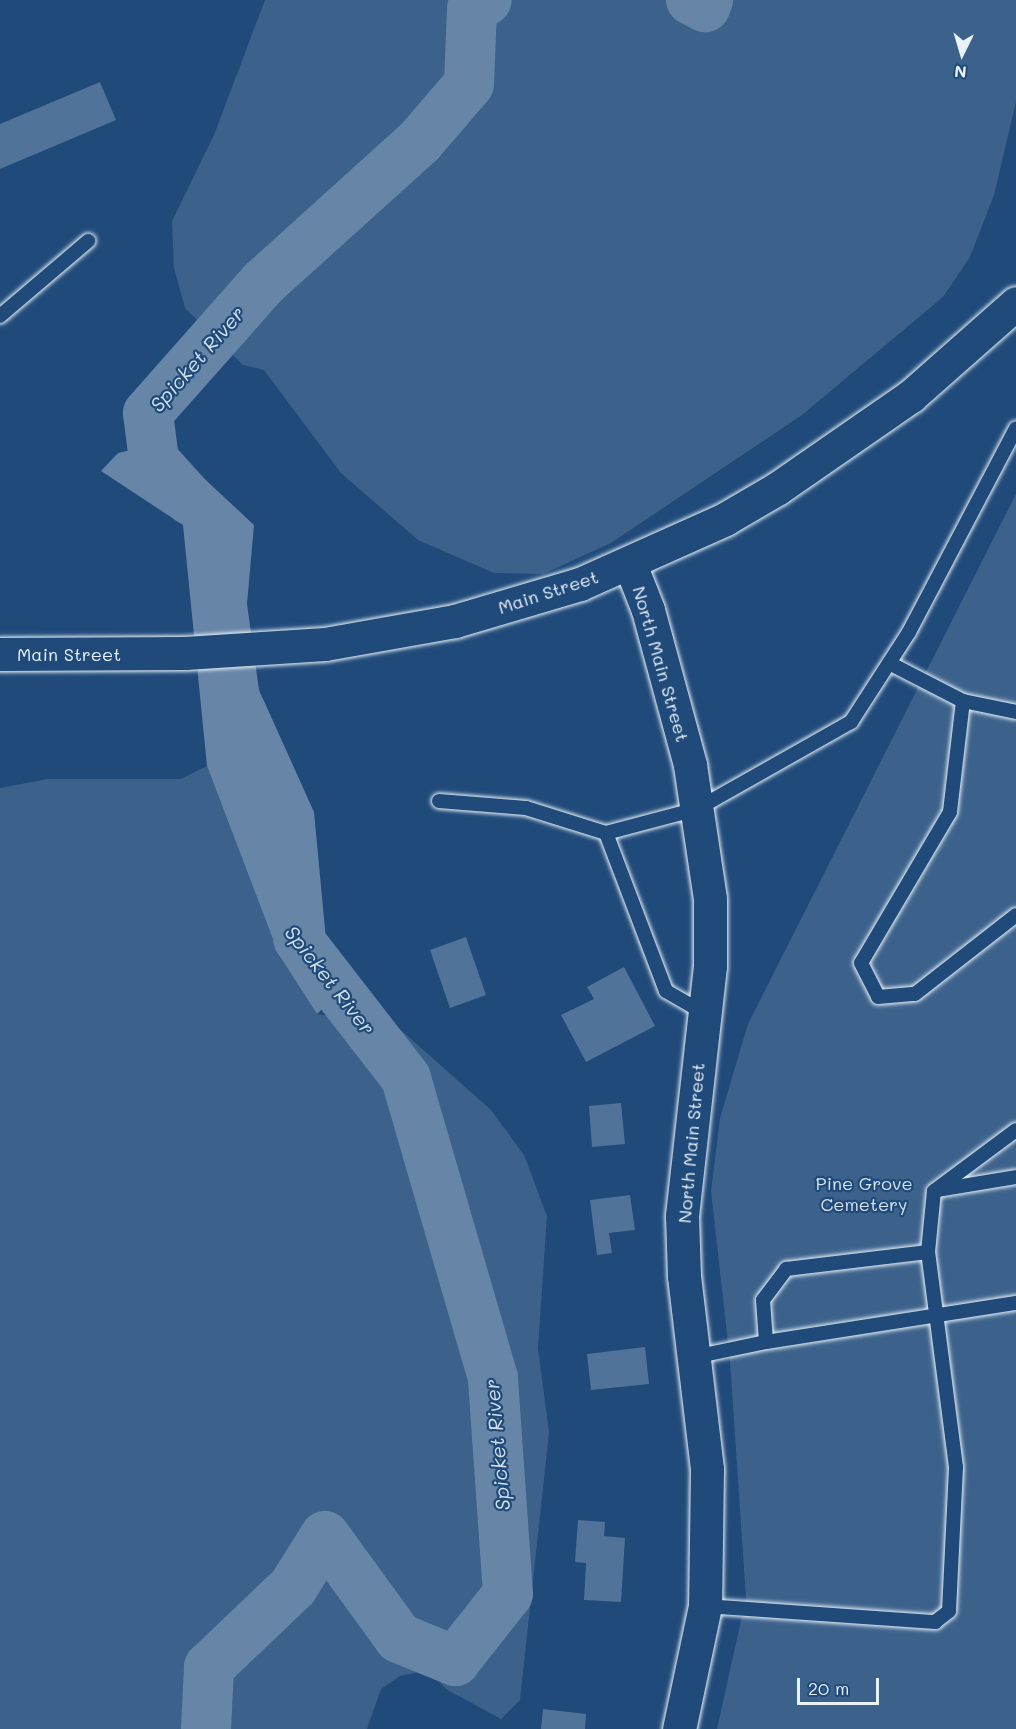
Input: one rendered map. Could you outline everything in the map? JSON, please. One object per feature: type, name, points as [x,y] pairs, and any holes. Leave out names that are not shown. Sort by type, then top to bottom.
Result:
[{"type":"street","name":"Main Street","points":[[0,654],[185,653],[325,644],[454,621],[630,564],[725,519],[832,453],[910,396],[1016,303]]},
{"type":"street","name":"North Main Street","points":[[630,564],[648,610],[697,809],[710,899],[704,1013],[682,1216],[694,1357],[707,1469],[705,1606],[679,1729]]},
{"type":"lane","points":[[0,315],[88,241]]},
{"type":"lane","points":[[439,801],[526,808],[606,833],[697,809],[851,722],[889,663],[1016,428]]},
{"type":"lane","points":[[889,663],[963,701],[1016,712]]},
{"type":"lane","points":[[963,701],[950,812],[861,963],[879,997],[915,994],[1016,915]]},
{"type":"lane","points":[[606,833],[666,991],[704,1013]]},
{"type":"lane","points":[[705,1606],[935,1622],[949,1611],[956,1467],[928,1251],[934,1191],[1016,1130]]},
{"type":"lane","points":[[934,1191],[1016,1177]]},
{"type":"lane","points":[[766,1342],[763,1300],[786,1269],[928,1251]]},
{"type":"lane","points":[[694,1357],[766,1342],[1016,1304]]},
{"type":"green space","points":[[265,0],[1016,0],[1016,102],[994,195],[970,257],[943,297],[802,415],[611,543],[543,574],[494,573],[418,540],[341,473],[264,370],[243,365],[185,308],[174,268],[172,221],[214,135]]},
{"type":"green space","name":"Pine Grove Cemetery","points":[[1016,494],[1016,1729],[717,1729],[746,1598],[730,1361],[711,1191],[720,1118],[748,1024]]},
{"type":"green space","points":[[207,766],[279,955],[317,1014],[394,1024],[491,1110],[524,1155],[547,1216],[538,1348],[549,1433],[520,1700],[501,1719],[446,1689],[429,1670],[400,1676],[381,1689],[367,1729],[0,1729],[0,788],[48,779],[181,779]]},
{"type":"water","points":[[165,442],[254,525],[247,604],[259,690],[314,812],[327,950],[348,984],[317,1014],[279,955],[207,766],[183,525],[101,471],[118,453]]},
{"type":"building","points":[[100,82],[116,120],[0,169],[0,124]]},
{"type":"building","points":[[466,937],[486,995],[450,1008],[430,950]]},
{"type":"building","points":[[624,967],[655,1026],[586,1062],[561,1015],[594,999],[587,987]]},
{"type":"building","points":[[621,1103],[625,1144],[592,1147],[589,1106]]},
{"type":"building","points":[[630,1195],[635,1230],[609,1233],[612,1253],[597,1255],[590,1200]]},
{"type":"building","points":[[645,1347],[649,1384],[591,1390],[587,1354]]},
{"type":"building","points":[[578,1520],[605,1522],[604,1536],[625,1538],[621,1602],[584,1600],[586,1563],[575,1562]]},
{"type":"building","points":[[543,1709],[586,1714],[585,1729],[541,1729]]},
{"type":"waterway","name":"Spicket River","points":[[190,500],[154,460],[148,413],[263,283],[420,141],[469,84],[472,9],[487,0]]},
{"type":"waterway","name":"Spicket River","points":[[691,0],[705,7],[708,0]]},
{"type":"waterway","name":"Spicket River","points":[[206,1729],[209,1667],[293,1587],[325,1536],[399,1638],[455,1661],[508,1594],[493,1378],[406,1078],[298,939]]}]
